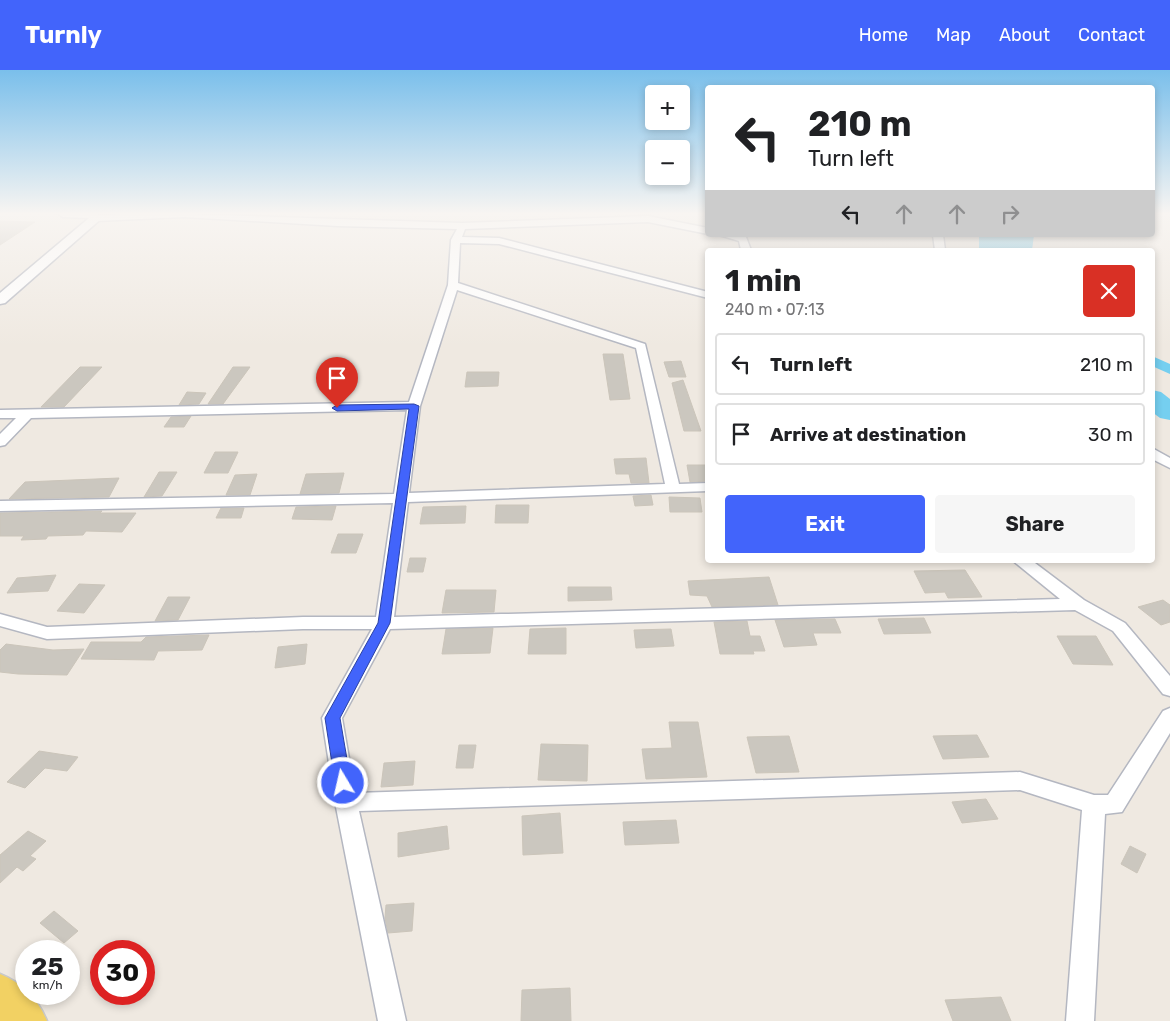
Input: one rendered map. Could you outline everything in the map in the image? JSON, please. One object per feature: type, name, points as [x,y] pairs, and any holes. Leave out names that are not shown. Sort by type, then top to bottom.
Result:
[{"type":"main road","points":[[0,994],[26,1021]]},
{"type":"street","points":[[0,300],[50,257]]},
{"type":"street","points":[[392,1021],[346,802],[332,718],[384,623],[403,498],[414,406],[453,285],[456,257]]},
{"type":"street","points":[[559,257],[705,294]]},
{"type":"street","points":[[453,285],[641,346],[673,488]]},
{"type":"street","points":[[0,414],[414,406]]},
{"type":"street","points":[[0,442],[27,414]]},
{"type":"street","points":[[1155,454],[1170,464]]},
{"type":"street","points":[[0,506],[403,498],[705,487]]},
{"type":"street","points":[[1024,563],[1078,604],[1119,627],[1170,689]]},
{"type":"street","points":[[0,620],[47,634],[304,623],[384,623],[1078,604]]},
{"type":"street","points":[[346,802],[1020,781],[1094,804],[1114,805],[1170,716]]},
{"type":"street","points":[[1080,1021],[1094,804]]},
{"type":"building","points":[[603,354],[623,354],[630,399],[610,400]]},
{"type":"building","points":[[681,361],[686,377],[669,377],[664,362]]},
{"type":"building","points":[[80,367],[102,367],[64,407],[41,407]]},
{"type":"building","points":[[233,367],[250,367],[223,404],[208,404]]},
{"type":"building","points":[[467,372],[499,372],[498,386],[465,387]]},
{"type":"building","points":[[683,380],[701,431],[684,431],[672,383]]},
{"type":"building","points":[[187,392],[206,393],[199,404],[179,405]]},
{"type":"building","points":[[191,416],[184,427],[164,427],[171,417]]},
{"type":"building","points":[[215,452],[238,452],[228,473],[204,473]]},
{"type":"building","points":[[646,458],[649,483],[631,483],[629,474],[616,474],[614,459]]},
{"type":"building","points":[[687,465],[705,465],[705,481],[690,482]]},
{"type":"building","points":[[159,472],[177,472],[162,496],[144,497]]},
{"type":"building","points":[[344,473],[339,493],[300,494],[306,474]]},
{"type":"building","points":[[257,474],[250,495],[226,495],[235,475]]},
{"type":"building","points":[[119,478],[109,497],[9,499],[25,482]]},
{"type":"building","points":[[651,495],[653,505],[635,506],[633,496]]},
{"type":"building","points":[[669,497],[700,498],[702,512],[670,512]]},
{"type":"building","points":[[496,505],[529,505],[528,523],[495,523]]},
{"type":"building","points":[[336,506],[332,520],[292,519],[296,507]]},
{"type":"building","points":[[466,506],[465,523],[420,524],[423,507]]},
{"type":"building","points":[[221,508],[244,508],[241,518],[216,518]]},
{"type":"building","points":[[102,511],[100,513],[136,513],[122,532],[86,531],[83,535],[48,536],[46,539],[21,540],[24,536],[0,536],[0,513]]},
{"type":"building","points":[[338,534],[363,534],[356,553],[331,553]]},
{"type":"building","points":[[410,558],[426,558],[423,572],[407,572]]},
{"type":"building","points":[[965,570],[982,597],[948,598],[945,592],[925,593],[914,571]]},
{"type":"building","points":[[56,575],[48,591],[7,593],[17,578]]},
{"type":"building","points":[[769,577],[778,605],[712,607],[707,596],[690,595],[688,581]]},
{"type":"building","points":[[79,584],[105,585],[84,613],[57,611]]},
{"type":"building","points":[[568,587],[611,587],[612,600],[568,601]]},
{"type":"building","points":[[446,590],[496,590],[494,612],[442,613]]},
{"type":"building","points":[[168,597],[190,597],[178,620],[155,621]]},
{"type":"building","points":[[1163,600],[1170,605],[1170,622],[1161,625],[1138,607]]},
{"type":"building","points":[[924,618],[931,633],[884,634],[878,619]]},
{"type":"building","points":[[835,619],[841,633],[813,633],[817,645],[784,647],[775,620]]},
{"type":"building","points":[[747,621],[750,636],[760,636],[765,651],[753,651],[754,654],[720,654],[714,622]]},
{"type":"building","points":[[493,628],[490,653],[442,654],[446,629]]},
{"type":"building","points":[[566,628],[566,654],[528,654],[530,629]]},
{"type":"building","points":[[671,629],[674,646],[636,648],[634,630]]},
{"type":"building","points":[[209,635],[202,650],[158,651],[154,660],[81,659],[91,642],[141,642],[146,637]]},
{"type":"building","points":[[1057,636],[1096,636],[1113,665],[1073,664]]},
{"type":"building","points":[[6,644],[53,650],[84,649],[67,675],[18,674],[0,672],[0,650]]},
{"type":"building","points":[[307,644],[305,664],[275,668],[278,647]]},
{"type":"building","points":[[669,722],[698,722],[707,777],[646,779],[642,749],[672,748]]},
{"type":"building","points":[[977,735],[989,757],[943,759],[933,736]]},
{"type":"building","points":[[789,736],[799,772],[756,773],[747,737]]},
{"type":"building","points":[[541,744],[588,745],[587,781],[538,780]]},
{"type":"building","points":[[459,745],[476,745],[473,768],[456,768]]},
{"type":"building","points":[[39,751],[78,757],[67,771],[45,768],[25,788],[7,782]]},
{"type":"building","points":[[415,761],[413,785],[381,787],[384,763]]},
{"type":"building","points":[[986,799],[998,819],[962,823],[952,802]]},
{"type":"building","points":[[560,813],[563,853],[523,855],[522,816]]},
{"type":"building","points":[[676,820],[679,843],[625,845],[623,822]]},
{"type":"building","points":[[447,826],[449,849],[398,857],[398,833]]},
{"type":"building","points":[[28,831],[46,841],[30,856],[36,859],[23,871],[17,867],[0,883],[0,855]]},
{"type":"building","points":[[1130,846],[1146,854],[1137,873],[1121,864]]},
{"type":"building","points":[[414,903],[412,931],[388,933],[385,918],[386,905]]},
{"type":"building","points":[[54,911],[78,931],[68,940],[60,940],[40,923]]},
{"type":"building","points":[[570,988],[571,1021],[521,1021],[522,990]]},
{"type":"building","points":[[1001,997],[1011,1021],[953,1021],[945,1000]]},
{"type":"waterway","points":[[1155,362],[1170,370]]},
{"type":"waterway","points":[[1155,400],[1170,412]]},
{"type":"route","points":[[337,408],[414,406],[403,498],[384,623],[332,718],[343,783]]}]
